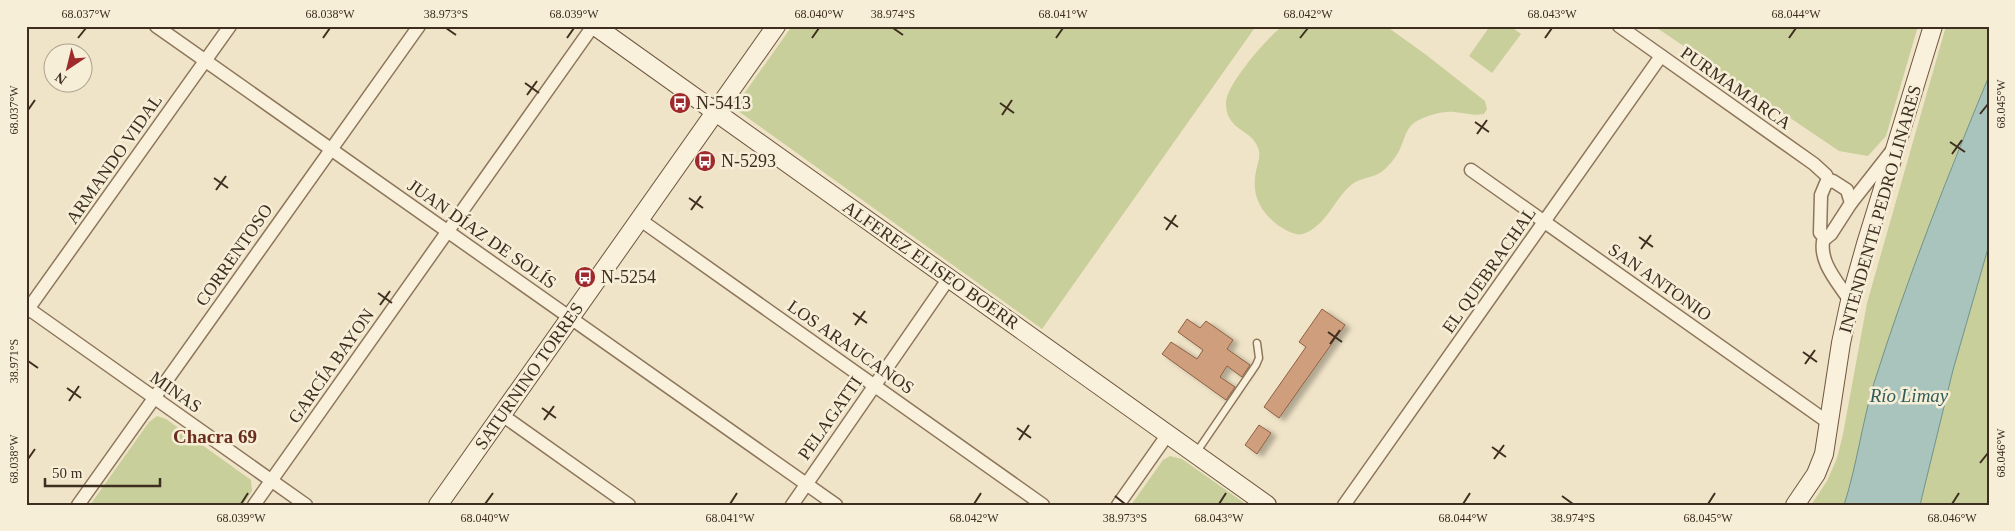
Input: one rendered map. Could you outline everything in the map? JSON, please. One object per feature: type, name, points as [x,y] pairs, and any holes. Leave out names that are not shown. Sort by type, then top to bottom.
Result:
[{"type":"street","name":"JUAN DÍAZ DE SOLÍS","points":[[156,26],[836,505]]},
{"type":"street","name":"ARMANDO VIDAL","points":[[27,309],[230,26]]},
{"type":"street","name":"CORRENTOSO","points":[[78,505],[419,26]]},
{"type":"street","name":"ALFEREZ ELISEO BOERR","points":[[594,26],[1267,505]]},
{"type":"street","name":"GARCÍA BAYON","points":[[254,505],[594,26]]},
{"type":"street","name":"SATURNINO TORRES","points":[[438,505],[776,26]]},
{"type":"street","name":"PURMAMARCA","points":[[1619,26],[1814,164],[1826,175],[1829,181],[1843,186],[1849,195],[1851,203]]},
{"type":"street","name":"INTENDENTE PEDRO LINARES","points":[[1795,505],[1820,465],[1850,301],[1933,26]]},
{"type":"street","name":"EL QUEBRACHAL","points":[[1344,505],[1661,56]]},
{"type":"street","points":[[1824,237],[1831,234],[1851,203],[1898,143]]},
{"type":"street","name":"SAN ANTONIO","points":[[1471,170],[1829,423]]},
{"type":"street","points":[[1824,237],[1820,233],[1821,196],[1824,187],[1829,181]]},
{"type":"street","name":"LOS ARAUCANOS","points":[[639,219],[1043,505]]},
{"type":"street","points":[[1824,237],[1821,250],[1823,258],[1850,301]]},
{"type":"street","name":"PELAGATTI","points":[[792,505],[949,278]]},
{"type":"street","name":"MINAS","points":[[27,309],[306,505]]},
{"type":"street","points":[[502,415],[629,505]]},
{"type":"street","points":[[1118,505],[1168,434]]},
{"type":"lane","points":[[1196,454],[1256,365],[1259,358],[1257,343]]},
{"type":"green space","points":[[792,26],[1256,26],[1042,329],[734,108]]},
{"type":"green space","points":[[1283,26],[1386,26],[1485,101],[1487,109],[1484,114],[1473,115],[1446,112],[1416,121],[1407,131],[1396,156],[1383,171],[1374,176],[1359,180],[1350,186],[1324,219],[1311,230],[1303,234],[1291,232],[1272,221],[1258,202],[1255,179],[1259,151],[1253,139],[1230,119],[1226,105],[1230,89],[1243,70],[1268,39]]},
{"type":"green space","points":[[1490,26],[1510,26],[1521,34],[1492,73],[1469,56]]},
{"type":"green space","points":[[1654,26],[1918,26],[1886,136],[1868,156],[1839,151]]},
{"type":"green space","points":[[1946,26],[1989,26],[1989,76],[1935,212],[1844,505],[1811,505],[1827,481],[1837,458],[1867,303]]},
{"type":"green space","points":[[1989,245],[1989,505],[1920,505],[1953,370]]},
{"type":"green space","points":[[157,416],[166,419],[251,480],[252,491],[243,505],[90,505],[149,422]]},
{"type":"green space","points":[[1170,456],[1182,459],[1247,505],[1131,505],[1163,460]]},
{"type":"water","name":"Río Limay","points":[[1989,76],[1989,245],[1953,370],[1920,505],[1844,505],[1874,383],[1900,305],[1928,228]]},
{"type":"building","points":[[1322,309],[1345,325],[1279,418],[1264,407],[1306,347],[1299,342]]},
{"type":"building","points":[[1187,319],[1200,328],[1206,321],[1233,340],[1227,349],[1250,365],[1242,377],[1227,366],[1220,377],[1235,387],[1226,400],[1162,354],[1171,342],[1197,359],[1203,350],[1178,332]]},
{"type":"building","points":[[1259,425],[1271,433],[1257,454],[1245,445]]},
{"type":"place","name":"N-5413","points":[[680,103]]},
{"type":"place","name":"N-5293","points":[[705,161]]},
{"type":"place","name":"N-5254","points":[[585,277]]},
{"type":"district","name":"Chacra 69","points":[[215,436]]}]
